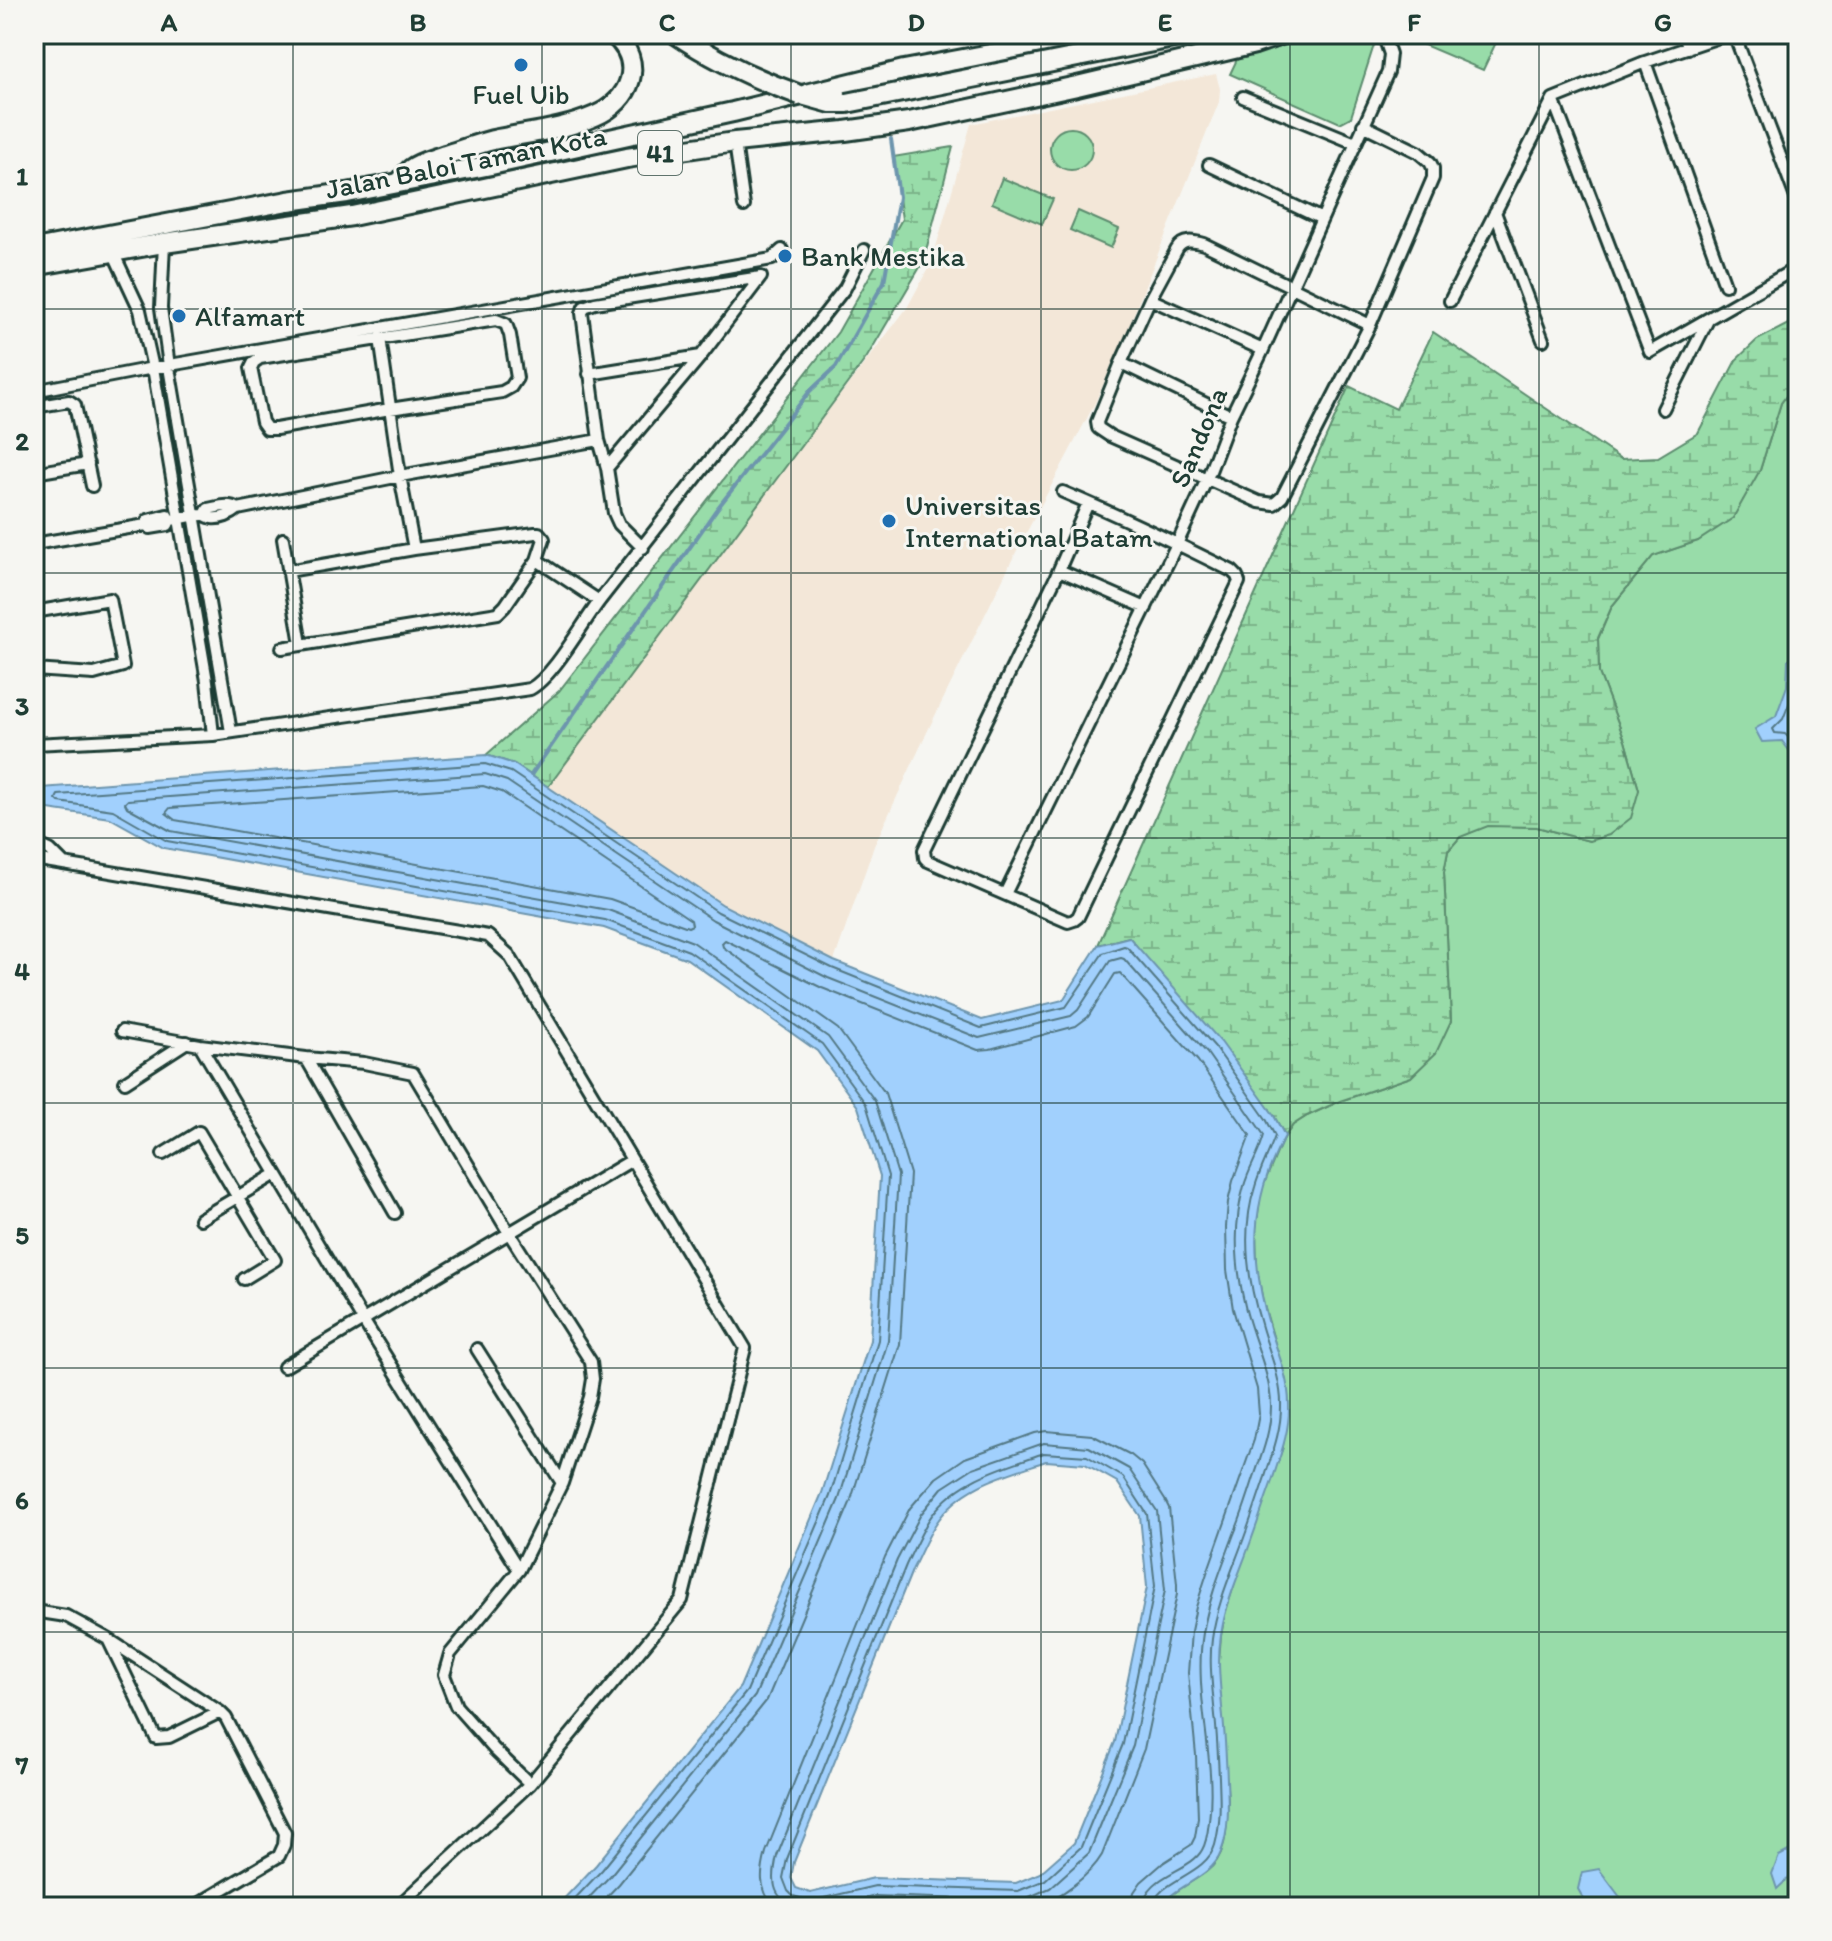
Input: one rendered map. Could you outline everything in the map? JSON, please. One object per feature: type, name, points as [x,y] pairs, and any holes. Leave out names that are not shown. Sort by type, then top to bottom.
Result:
[{"type":"highway","points":[[399,183],[411,169],[428,161],[489,141],[567,125],[611,108],[621,98],[633,72],[630,55],[623,42],[613,34]]},
{"type":"highway","points":[[676,34],[708,55],[761,81],[831,103],[847,103],[1193,34]]},
{"type":"highway","name":"Jalan Baloi Taman Kota","points":[[34,249],[399,183],[733,112],[904,70],[1098,34]]},
{"type":"highway","name":"Jalan Baloi Taman Kota","points":[[34,266],[164,243],[352,216],[627,158],[909,122],[1066,89],[1255,44],[1284,34]]},
{"type":"highway","points":[[904,70],[895,79],[890,100],[894,110],[909,122]]},
{"type":"highway","points":[[347,193],[352,216]]},
{"type":"street","name":"Sandona","points":[[1005,894],[1177,544],[1231,416],[1388,72],[1390,54],[1383,34]]},
{"type":"street","points":[[1684,34],[1688,48]]},
{"type":"street","points":[[1450,301],[1553,99],[1688,48],[1707,37],[1728,34]]},
{"type":"street","points":[[1734,34],[1798,203]]},
{"type":"street","points":[[1645,62],[1725,285]]},
{"type":"street","points":[[1243,97],[1355,143]]},
{"type":"street","points":[[1553,99],[1650,352],[1798,267]]},
{"type":"street","points":[[1363,125],[1418,152],[1430,162],[1433,178],[1370,325],[1279,502],[1259,502],[1098,428],[1097,422],[1121,363],[1150,299],[1180,244],[1189,241],[1204,244],[1370,325]]},
{"type":"street","points":[[735,142],[744,206]]},
{"type":"street","points":[[1209,165],[1322,219]]},
{"type":"street","points":[[1495,212],[1543,340]]},
{"type":"street","points":[[164,243],[161,308],[170,373],[200,516],[231,732]]},
{"type":"street","points":[[34,391],[772,259],[782,250]]},
{"type":"street","points":[[34,744],[213,735],[530,689],[547,675],[599,601],[845,288],[864,250]]},
{"type":"street","points":[[113,252],[140,310],[153,368],[174,519],[197,624],[213,735]]},
{"type":"street","points":[[607,468],[701,356],[761,277],[587,304],[584,307],[582,313],[589,374],[614,513],[619,524],[643,548]]},
{"type":"street","points":[[1150,299],[1263,350]]},
{"type":"street","points":[[1663,409],[1708,318]]},
{"type":"street","points":[[496,320],[506,324],[517,378],[511,387],[502,392],[390,409],[267,429],[262,422],[251,368],[260,358],[496,320]]},
{"type":"street","points":[[380,338],[414,549]]},
{"type":"street","points":[[589,374],[701,356]]},
{"type":"street","points":[[1121,363],[1231,416]]},
{"type":"street","points":[[34,407],[69,401],[75,405],[92,486]]},
{"type":"street","points":[[34,544],[146,525],[148,520],[167,515],[174,519],[221,517],[238,509],[400,476],[599,440]]},
{"type":"street","points":[[34,473],[88,464]]},
{"type":"street","points":[[1063,492],[1088,503],[1177,544],[1232,571],[1239,582],[1078,917],[1068,922],[928,861],[924,850],[1059,570],[1088,503]]},
{"type":"street","points":[[282,648],[498,613],[537,560],[544,539],[535,533],[414,549],[288,571]]},
{"type":"street","points":[[283,539],[301,644]]},
{"type":"street","points":[[537,560],[599,601]]},
{"type":"street","points":[[1059,570],[1146,608]]},
{"type":"street","points":[[34,612],[110,599],[123,666],[94,674],[34,670]]},
{"type":"street","points":[[197,624],[214,623]]},
{"type":"street","points":[[34,843],[50,850],[63,863]]},
{"type":"street","points":[[34,859],[488,936],[509,955],[745,1348],[682,1600],[530,1784],[397,1907]]},
{"type":"street","points":[[122,1031],[200,1045],[364,1063],[413,1073],[591,1362],[593,1379],[590,1397],[562,1483],[519,1570],[450,1654],[444,1675],[456,1706],[530,1784]]},
{"type":"street","points":[[125,1082],[187,1042]]},
{"type":"street","points":[[200,1045],[363,1320],[519,1570]]},
{"type":"street","points":[[306,1058],[395,1213]]},
{"type":"street","points":[[163,1154],[199,1132],[275,1260],[244,1279]]},
{"type":"street","points":[[284,1367],[632,1160]]},
{"type":"street","points":[[200,1219],[276,1174]]},
{"type":"street","points":[[477,1349],[562,1483]]},
{"type":"street","points":[[34,1611],[66,1616],[108,1639],[226,1718],[285,1833],[284,1845],[279,1856],[193,1907]]},
{"type":"street","points":[[108,1639],[156,1738],[169,1737],[220,1712]]},
{"type":"shaded area","name":"Universitas International Batam","points":[[1216,74],[1219,102],[1129,326],[1094,405],[1014,556],[874,846],[834,961],[723,905],[548,787],[771,485],[907,308],[932,261],[971,124]]},
{"type":"green space","points":[[1301,34],[1343,34],[1374,45],[1351,117],[1340,123],[1230,74],[1240,53]]},
{"type":"green space","points":[[1402,34],[1500,34],[1483,70]]},
{"type":"green space","points":[[1071,128],[1086,134],[1092,149],[1086,164],[1071,170],[1056,164],[1050,149],[1056,134]]},
{"type":"green space","points":[[953,147],[923,262],[867,357],[548,787],[514,764],[486,755],[559,691],[838,332],[902,219],[893,157]]},
{"type":"green space","points":[[1002,178],[1053,199],[1042,224],[992,203]]},
{"type":"green space","points":[[1078,211],[1119,229],[1111,248],[1070,230]]},
{"type":"green space","points":[[1798,319],[1798,380],[1781,403],[1760,470],[1733,518],[1698,541],[1653,556],[1612,606],[1598,638],[1599,673],[1625,741],[1639,790],[1631,818],[1609,835],[1589,841],[1537,827],[1488,826],[1460,837],[1448,851],[1444,872],[1451,1021],[1436,1053],[1411,1077],[1340,1101],[1307,1116],[1293,1125],[1285,1136],[1273,1114],[1129,937],[1098,945],[1349,386],[1396,409],[1433,332],[1621,459],[1658,457],[1698,433],[1736,360],[1757,340]]},
{"type":"green space","points":[[1798,380],[1798,1907],[1160,1907],[1213,1866],[1225,1839],[1228,1800],[1218,1672],[1221,1636],[1235,1582],[1283,1447],[1286,1381],[1263,1302],[1257,1269],[1256,1228],[1261,1191],[1281,1143],[1293,1125],[1307,1116],[1340,1101],[1411,1077],[1451,1021],[1444,872],[1448,851],[1460,837],[1488,825],[1537,827],[1589,841],[1639,790],[1625,741],[1599,673],[1598,639],[1612,606],[1653,556],[1698,541],[1760,470],[1781,403]]},
{"type":"water","points":[[1798,653],[1798,749],[1791,753],[1782,741],[1762,742],[1755,729],[1776,716],[1787,686],[1788,660]]},
{"type":"water","points":[[486,755],[514,764],[723,905],[834,961],[982,1020],[1063,1000],[1098,945],[1129,937],[1221,1042],[1273,1114],[1285,1136],[1273,1160],[1259,1207],[1256,1254],[1263,1303],[1287,1385],[1288,1424],[1272,1481],[1223,1622],[1219,1671],[1228,1816],[1221,1852],[1210,1869],[1175,1892],[1160,1907],[556,1907],[596,1865],[740,1687],[822,1493],[870,1340],[880,1176],[858,1107],[817,1051],[687,959],[604,928],[164,848],[110,818],[34,807],[34,786],[41,788]],"holes":[[[1046,1461],[1085,1464],[1117,1482],[1140,1516],[1147,1587],[1115,1742],[1074,1843],[1040,1873],[1016,1883],[874,1878],[810,1893],[796,1888],[791,1878],[794,1862],[913,1568],[937,1522],[959,1499],[1000,1477]]]},
{"type":"water","points":[[1798,1846],[1798,1872],[1777,1889],[1772,1874],[1779,1856]]},
{"type":"water","points":[[1599,1869],[1626,1905],[1633,1907],[1588,1907],[1578,1889],[1582,1872]]},
{"type":"waterway","points":[[531,775],[716,510],[810,391],[836,367],[884,282],[899,197],[891,139]]},
{"type":"place","name":"Fuel Uib","points":[[521,65]]},
{"type":"place","name":"Bank Mestika","points":[[785,256]]},
{"type":"place","name":"Alfamart","points":[[179,316]]},
{"type":"place","name":"Universitas International Batam","points":[[889,521]]}]
